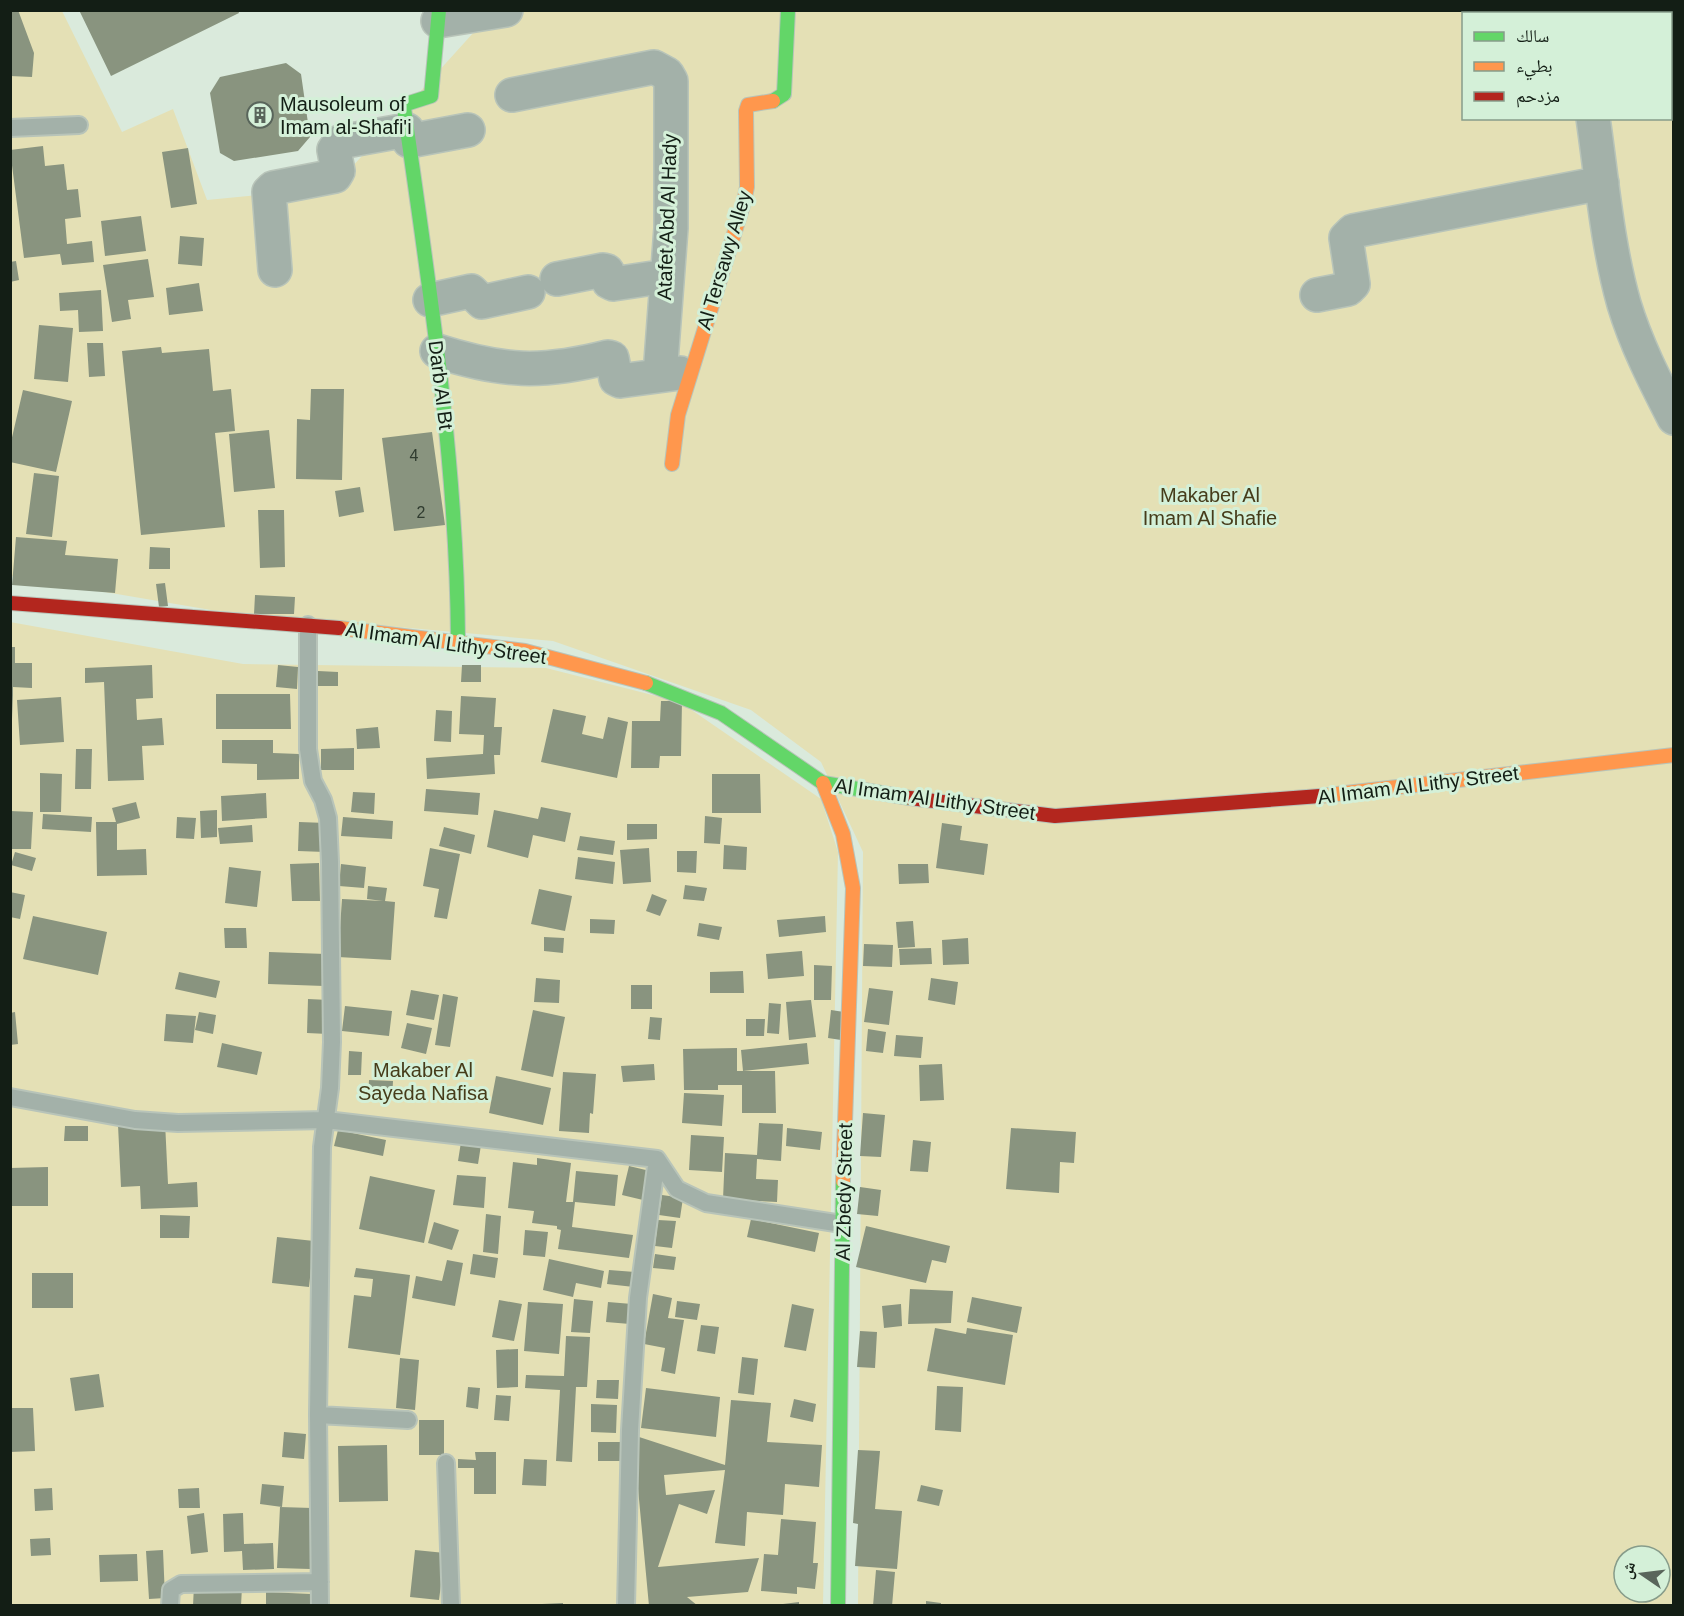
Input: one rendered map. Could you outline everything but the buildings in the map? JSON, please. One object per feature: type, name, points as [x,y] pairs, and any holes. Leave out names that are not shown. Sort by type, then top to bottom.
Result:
[{"type":"street","points":[[439,16],[506,10]]},
{"type":"street","name":"Al Tersawy Alley","points":[[672,464],[678,415],[675,374],[744,202],[747,187],[748,105],[774,101],[784,94],[788,10]]},
{"type":"street","name":"Darb Al Bt","points":[[439,16],[430,96],[405,106],[437,351],[459,566],[458,641]]},
{"type":"street","name":"Atafet Abd Al Hady","points":[[512,95],[654,68],[667,74],[671,81],[671,228],[667,276],[675,374]]},
{"type":"street","points":[[1593,120],[1611,249],[1624,305],[1645,360],[1674,418]]},
{"type":"street","points":[[275,270],[269,192],[273,188],[335,177],[338,171],[334,150],[340,142],[468,130]]},
{"type":"street","points":[[1317,295],[1348,289],[1353,284],[1346,238],[1353,231],[1602,183]]},
{"type":"street","points":[[430,300],[471,291],[482,302],[603,270],[607,271],[609,282],[613,284],[667,276]]},
{"type":"street","points":[[437,351],[480,364],[524,370],[568,367],[612,357],[617,380],[675,374]]},
{"type":"street","name":"Al Imam Al Lithy Street","points":[[10,603],[308,625],[458,641],[525,651],[592,667],[656,686],[721,713],[823,783],[920,800],[1055,816],[1294,800],[1674,755]]},
{"type":"street","name":"Al Zbedy Street","points":[[823,783],[840,816],[849,851],[853,888],[842,1224],[838,1605]]},
{"type":"lane","points":[[10,128],[79,125]]},
{"type":"lane","points":[[308,625],[308,749],[313,781],[323,800],[328,818],[330,862],[332,1042],[322,1147],[318,1415],[320,1605]]},
{"type":"lane","points":[[10,1097],[135,1120],[178,1123],[326,1120],[657,1159],[678,1189],[706,1203],[842,1224]]},
{"type":"lane","points":[[626,1605],[630,1430],[638,1298],[657,1159]]},
{"type":"lane","points":[[318,1415],[408,1420]]},
{"type":"lane","points":[[446,1463],[451,1605]]},
{"type":"lane","points":[[170,1605],[171,1590],[181,1584],[320,1582]]},
{"type":"green space","name":"Makaber Al Imam Al Shafie","points":[[10,11],[62,11],[122,132],[173,109],[207,200],[333,188],[493,11],[1673,11],[1673,1605],[858,1605],[863,852],[821,762],[751,710],[553,641],[211,610],[11,576]]},
{"type":"green space","name":"Makaber Al Sayeda Nafisa","points":[[10,622],[243,664],[546,668],[680,702],[821,799],[838,852],[823,1605],[11,1605]]},
{"type":"traffic: fast","points":[[439,10],[431,96],[406,104],[404,108],[432,307],[447,440],[453,507],[458,641]]},
{"type":"traffic: fast","points":[[773,101],[784,94],[788,10]]},
{"type":"traffic: fast","points":[[646,683],[721,713],[823,783],[910,798]]},
{"type":"traffic: fast","points":[[838,1606],[843,1181]]},
{"type":"traffic: slow","points":[[672,464],[678,415],[744,202],[747,187],[746,111],[748,105],[773,101]]},
{"type":"traffic: slow","points":[[339,628],[525,651],[646,683]]},
{"type":"traffic: slow","points":[[1320,796],[1674,755]]},
{"type":"traffic: slow","points":[[823,783],[843,834],[853,888],[843,1181]]},
{"type":"traffic: jam","points":[[10,603],[339,628]]},
{"type":"traffic: jam","points":[[910,798],[1055,816],[1320,796]]},
{"type":"place","name":"Mausoleum of Imam al-Shafi'i","points":[[260,115]]}]
